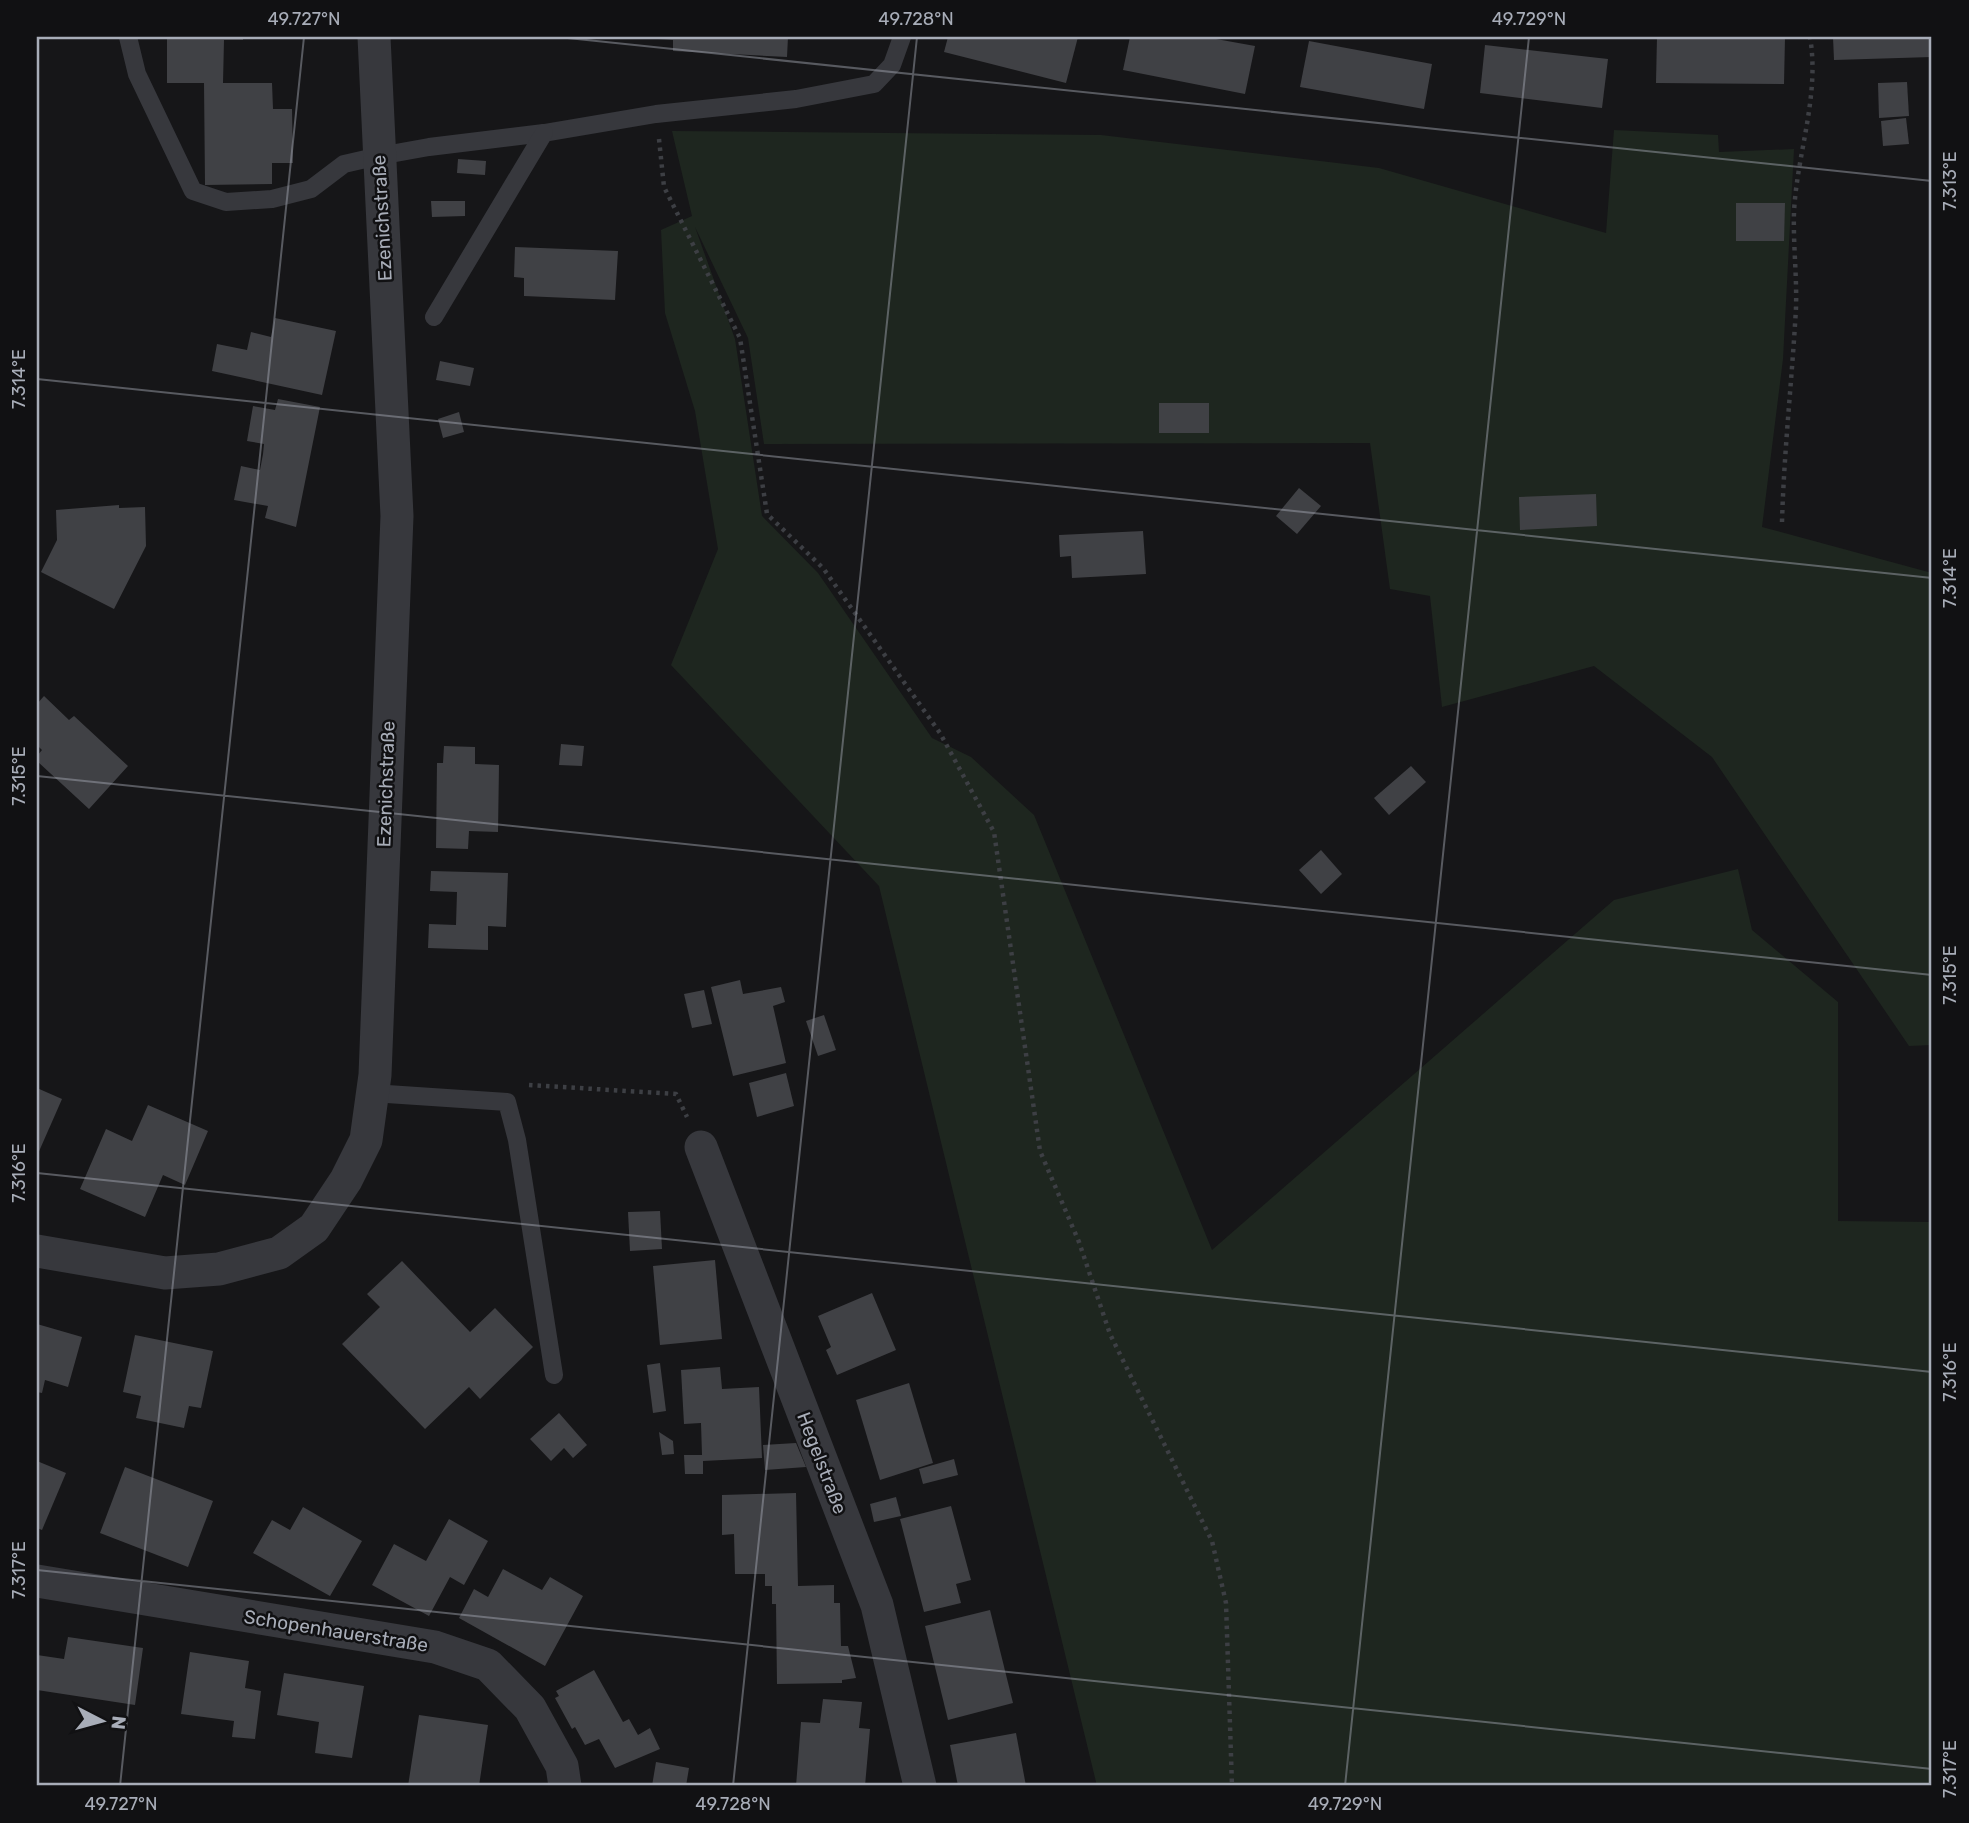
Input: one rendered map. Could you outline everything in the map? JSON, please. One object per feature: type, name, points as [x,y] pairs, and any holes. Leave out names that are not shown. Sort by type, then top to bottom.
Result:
[{"type":"street","name":"Ezenichstraße","points":[[37,1251],[164,1273],[219,1269],[279,1253],[314,1227],[346,1180],[366,1140],[375,1075],[397,516],[374,37]]},
{"type":"street","name":"Hegelstraße","points":[[701,1147],[877,1605],[920,1786]]},
{"type":"street","name":"Schopenhauerstraße","points":[[37,1581],[435,1647],[488,1665],[530,1708],[562,1766],[565,1786]]},
{"type":"lane","points":[[128,37],[137,74],[193,191],[226,202],[272,199],[311,189],[344,163],[379,156],[656,114],[796,99],[874,84],[892,65],[902,37]]},
{"type":"lane","points":[[434,317],[544,133]]},
{"type":"lane","points":[[372,1093],[507,1102],[516,1140],[554,1375]]},
{"type":"path","points":[[1782,522],[1784,453],[1796,305],[1794,212],[1801,151],[1811,104],[1813,55],[1810,37]]},
{"type":"path","points":[[656,114],[664,187],[740,338],[767,514],[824,568],[940,733],[994,832],[1040,1151],[1079,1242],[1110,1334],[1212,1541],[1226,1603],[1232,1786]]},
{"type":"path","points":[[525,1084],[676,1094],[701,1147]]},
{"type":"shaded area","points":[[1614,130],[1718,135],[1719,152],[1794,149],[1783,359],[1762,527],[1932,573],[1932,1045],[1909,1046],[1712,757],[1594,666],[1442,707],[1430,596],[1390,589],[1370,443],[764,444],[748,338],[695,227],[735,339],[762,516],[818,573],[932,738],[971,757],[1034,815],[1212,1250],[1614,900],[1738,869],[1752,930],[1838,1002],[1838,1221],[1932,1222],[1932,1786],[1097,1786],[879,886],[671,665],[718,549],[695,411],[665,313],[661,230],[692,216],[672,131],[1101,135],[1379,168],[1606,233]]},
{"type":"building","points":[[167,37],[243,37],[243,40],[224,40],[223,83],[272,83],[273,109],[292,109],[293,163],[272,163],[272,184],[205,185],[204,83],[167,83]]},
{"type":"building","points":[[658,37],[788,37],[787,57],[673,51],[673,40]]},
{"type":"building","points":[[948,37],[1078,37],[1066,83],[944,52]]},
{"type":"building","points":[[1130,37],[1205,37],[1255,46],[1245,94],[1123,70]]},
{"type":"building","points":[[1657,37],[1785,37],[1784,84],[1656,83]]},
{"type":"building","points":[[1833,37],[1932,37],[1932,57],[1834,60]]},
{"type":"building","points":[[1309,41],[1432,64],[1424,109],[1300,87]]},
{"type":"building","points":[[1485,45],[1608,59],[1602,108],[1480,93]]},
{"type":"building","points":[[1907,82],[1909,116],[1879,118],[1878,83]]},
{"type":"building","points":[[1906,118],[1909,144],[1883,146],[1881,121]]},
{"type":"building","points":[[458,159],[486,161],[485,175],[457,173]]},
{"type":"building","points":[[431,201],[465,201],[465,216],[432,217]]},
{"type":"building","points":[[1736,203],[1785,203],[1784,241],[1736,241]]},
{"type":"building","points":[[515,247],[618,251],[615,300],[524,296],[524,278],[514,277]]},
{"type":"building","points":[[275,318],[336,331],[322,395],[212,371],[217,344],[247,350],[251,332],[271,337]]},
{"type":"building","points":[[440,361],[474,368],[470,386],[436,380]]},
{"type":"building","points":[[278,399],[320,407],[296,527],[265,518],[268,506],[234,500],[241,466],[260,470],[264,444],[247,441],[253,406],[275,410]]},
{"type":"building","points":[[1159,403],[1209,403],[1209,433],[1159,433]]},
{"type":"building","points":[[459,412],[464,432],[443,438],[438,419]]},
{"type":"building","points":[[1299,488],[1321,506],[1297,534],[1276,516]]},
{"type":"building","points":[[1596,494],[1597,526],[1520,530],[1519,497]]},
{"type":"building","points":[[119,505],[119,508],[145,507],[146,546],[114,609],[41,572],[57,540],[56,510]]},
{"type":"building","points":[[1143,531],[1146,574],[1072,578],[1071,556],[1060,557],[1059,535]]},
{"type":"building","points":[[44,696],[69,720],[74,716],[128,766],[89,809],[37,761],[42,750],[37,745],[37,704]]},
{"type":"building","points":[[561,744],[584,746],[582,766],[559,765]]},
{"type":"building","points":[[444,746],[475,747],[475,764],[499,765],[498,832],[469,831],[468,849],[436,848],[437,763],[443,763]]},
{"type":"building","points":[[1411,766],[1426,782],[1389,815],[1374,798]]},
{"type":"building","points":[[1321,850],[1342,874],[1321,894],[1299,870]]},
{"type":"building","points":[[431,871],[508,873],[506,927],[488,926],[488,950],[428,948],[429,924],[456,925],[457,892],[430,891]]},
{"type":"building","points":[[740,980],[743,994],[781,987],[785,1002],[773,1006],[786,1063],[733,1076],[711,987]]},
{"type":"building","points":[[704,990],[712,1024],[692,1028],[684,994]]},
{"type":"building","points":[[824,1015],[836,1050],[818,1056],[806,1021]]},
{"type":"building","points":[[786,1073],[794,1106],[757,1117],[749,1083]]},
{"type":"building","points":[[37,1088],[62,1099],[37,1156]]},
{"type":"building","points":[[148,1105],[208,1131],[185,1185],[163,1175],[145,1217],[80,1189],[106,1129],[132,1141]]},
{"type":"building","points":[[660,1211],[662,1249],[630,1251],[628,1212]]},
{"type":"building","points":[[715,1260],[722,1339],[660,1345],[653,1266]]},
{"type":"building","points":[[402,1261],[470,1332],[495,1308],[533,1347],[480,1399],[469,1387],[425,1429],[342,1344],[380,1307],[367,1294]]},
{"type":"building","points":[[872,1293],[896,1350],[837,1375],[826,1350],[831,1347],[818,1316]]},
{"type":"building","points":[[37,1324],[82,1337],[68,1387],[45,1380],[42,1393],[37,1392]]},
{"type":"building","points":[[135,1335],[213,1351],[201,1408],[189,1406],[184,1428],[136,1418],[141,1396],[123,1392]]},
{"type":"building","points":[[660,1363],[666,1411],[653,1413],[647,1365]]},
{"type":"building","points":[[720,1367],[722,1389],[759,1387],[762,1458],[703,1461],[703,1474],[685,1474],[684,1455],[702,1455],[701,1423],[684,1424],[681,1370]]},
{"type":"building","points":[[909,1383],[933,1463],[880,1480],[856,1400]]},
{"type":"building","points":[[559,1413],[587,1445],[573,1458],[564,1448],[551,1461],[530,1439]]},
{"type":"building","points":[[659,1432],[673,1441],[674,1454],[662,1455]]},
{"type":"building","points":[[796,1443],[806,1467],[765,1470],[763,1445]]},
{"type":"building","points":[[954,1459],[958,1475],[923,1484],[919,1469]]},
{"type":"building","points":[[37,1461],[66,1473],[42,1530],[37,1528]]},
{"type":"building","points":[[125,1467],[213,1501],[188,1567],[100,1533]]},
{"type":"building","points":[[796,1493],[798,1586],[834,1585],[834,1603],[840,1603],[841,1646],[848,1646],[856,1678],[842,1680],[842,1683],[777,1684],[776,1604],[772,1604],[772,1586],[765,1586],[765,1574],[735,1574],[734,1534],[722,1535],[722,1495]]},
{"type":"building","points":[[896,1497],[901,1516],[874,1522],[870,1504]]},
{"type":"building","points":[[951,1506],[971,1580],[956,1584],[961,1603],[924,1612],[900,1519]]},
{"type":"building","points":[[303,1507],[362,1541],[330,1596],[253,1553],[272,1520],[290,1530]]},
{"type":"building","points":[[449,1519],[488,1541],[464,1585],[450,1577],[429,1616],[372,1585],[394,1544],[426,1561]]},
{"type":"building","points":[[503,1569],[542,1590],[550,1577],[583,1596],[545,1666],[459,1618],[474,1589],[488,1597]]},
{"type":"building","points":[[990,1610],[1013,1703],[948,1720],[925,1626]]},
{"type":"building","points":[[68,1637],[143,1648],[135,1705],[37,1690],[37,1655],[64,1659]]},
{"type":"building","points":[[190,1652],[249,1661],[245,1688],[261,1691],[255,1739],[232,1737],[234,1721],[181,1714]]},
{"type":"building","points":[[594,1670],[623,1722],[629,1719],[638,1735],[650,1728],[660,1749],[615,1768],[599,1739],[585,1745],[575,1727],[572,1729],[555,1698],[559,1696],[556,1691]]},
{"type":"building","points":[[284,1673],[364,1686],[352,1758],[315,1753],[319,1722],[277,1715]]},
{"type":"building","points":[[823,1699],[862,1702],[859,1728],[870,1729],[865,1786],[796,1786],[801,1722],[820,1723]]},
{"type":"building","points":[[419,1715],[488,1725],[479,1786],[408,1786]]},
{"type":"building","points":[[1016,1733],[1026,1786],[958,1786],[950,1745]]},
{"type":"building","points":[[656,1762],[689,1768],[686,1786],[652,1786]]}]
